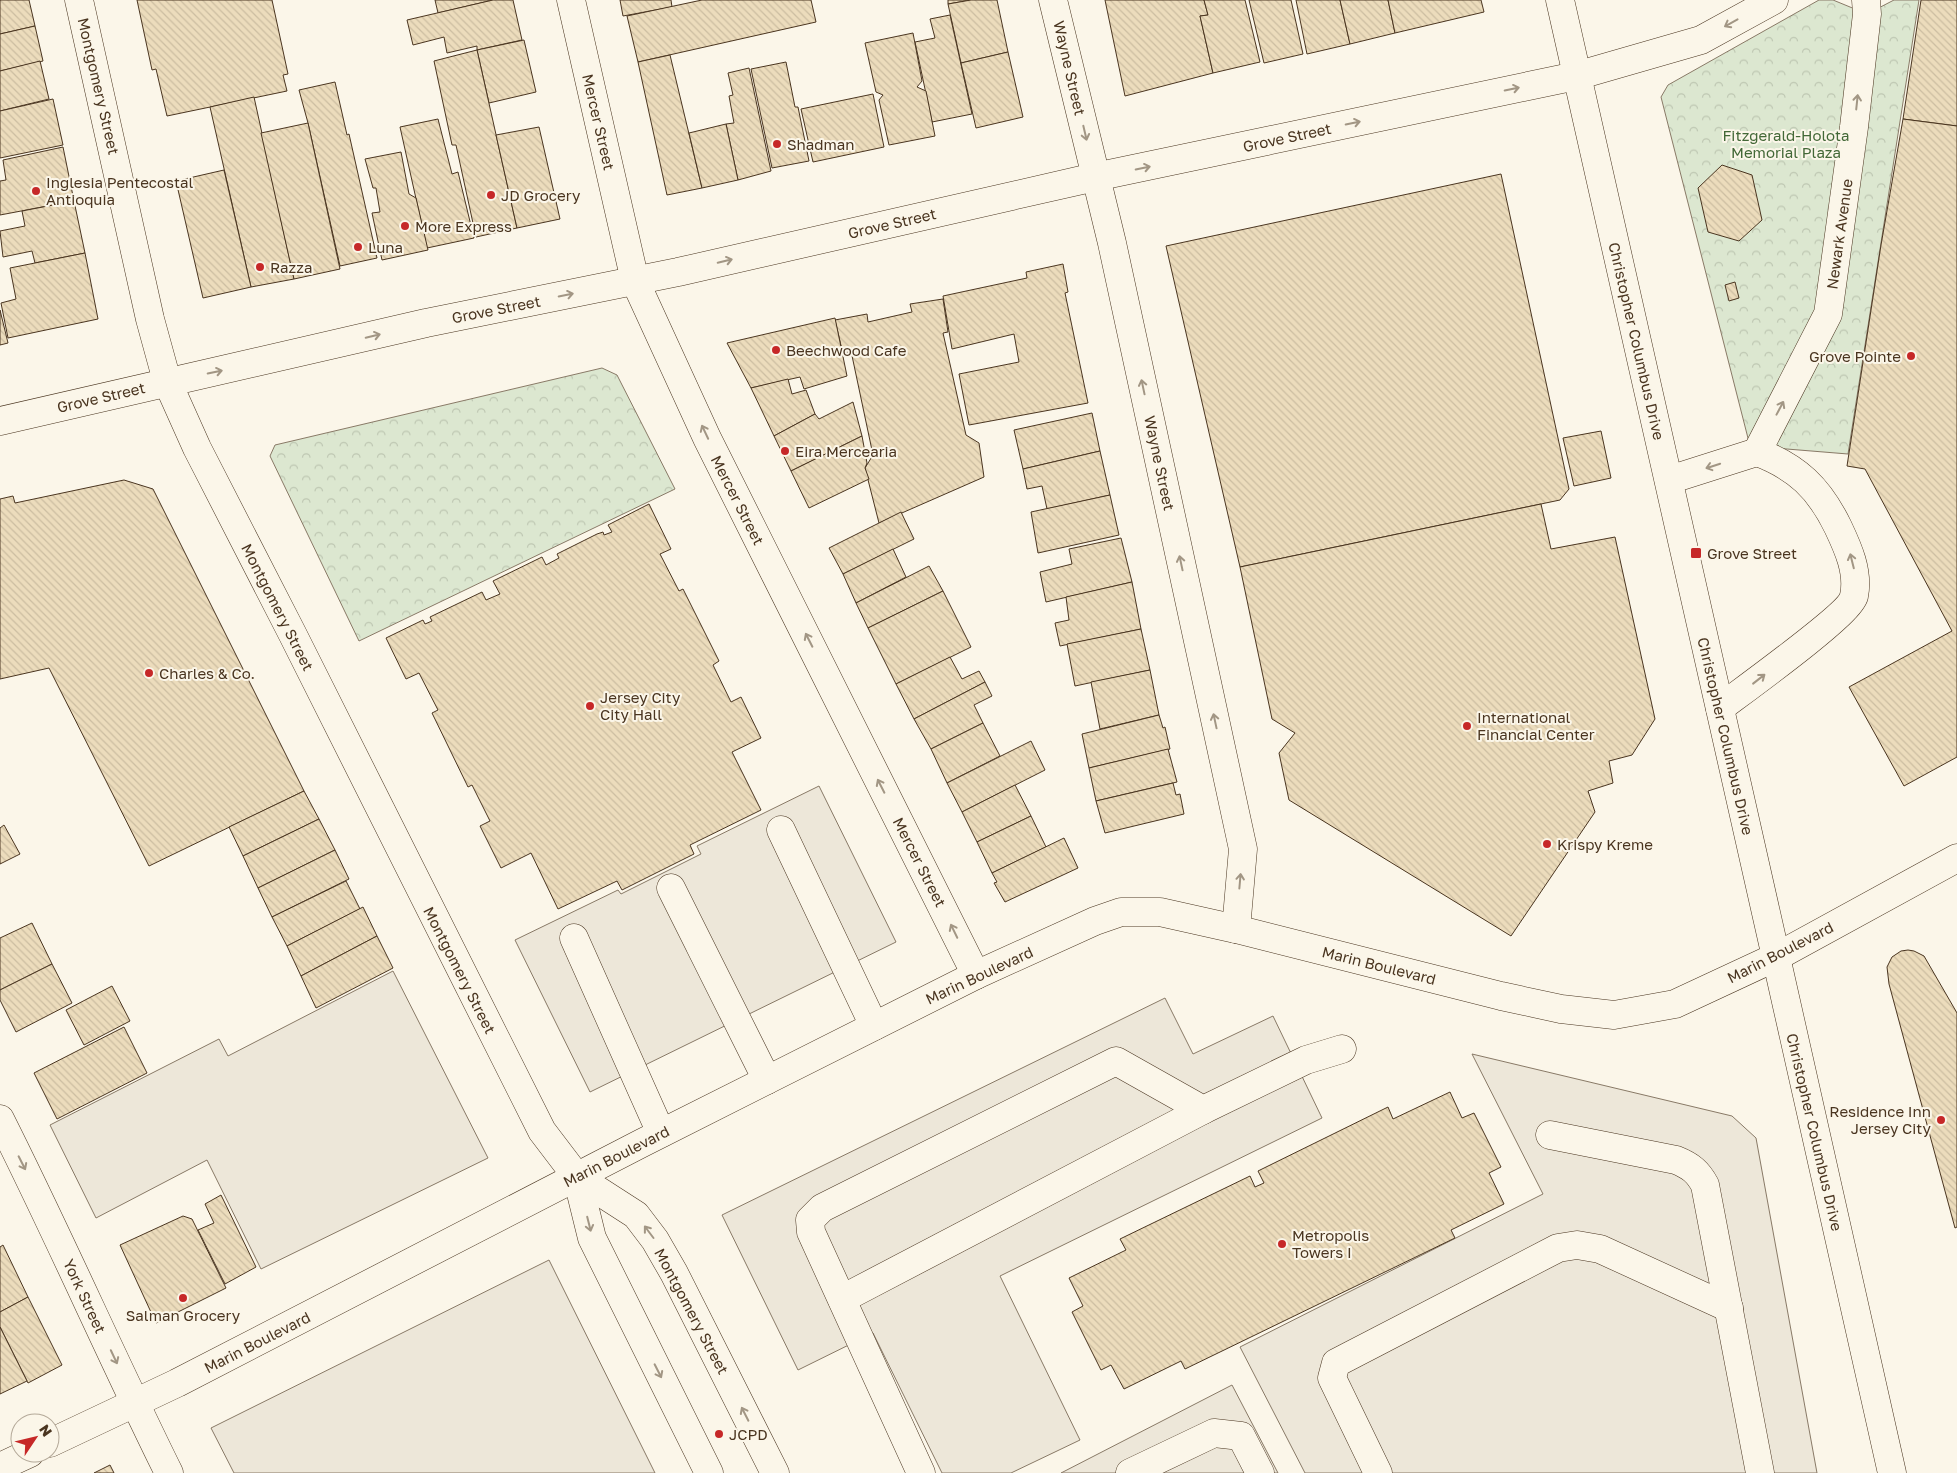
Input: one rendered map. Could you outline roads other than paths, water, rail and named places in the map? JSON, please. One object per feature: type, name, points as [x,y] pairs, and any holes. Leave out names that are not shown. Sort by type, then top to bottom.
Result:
[{"type":"street","name":"Montgomery Street","points":[[79,0],[150,319],[167,381],[196,448],[293,636],[538,1123],[577,1176],[636,1215],[655,1240],[674,1273],[775,1473]]},
{"type":"street","name":"Mercer Street","points":[[571,0],[635,281],[707,438],[976,974]]},
{"type":"street","name":"Wayne Street","points":[[1053,0],[1112,243],[1243,849],[1236,930]]},
{"type":"street","name":"Christopher Columbus Drive","points":[[1560,0],[1892,1473]]},
{"type":"street","name":"Grove Street","points":[[0,421],[167,381],[426,324],[635,281],[1095,177],[1576,76],[1701,40],[1774,0]]},
{"type":"street","name":"Newark Avenue","points":[[1757,452],[1828,314],[1854,127],[1866,0]]},
{"type":"street","points":[[1669,480],[1757,452],[1785,464],[1805,480],[1821,497],[1832,514],[1848,547],[1854,566],[1854,598],[1833,620],[1720,708]]},
{"type":"street","points":[[781,830],[874,1026]]},
{"type":"street","name":"Marin Boulevard","points":[[60,1438],[177,1383],[661,1133],[976,974],[1120,912],[1160,912],[1501,996],[1561,1008],[1614,1015],[1675,1004],[1776,957],[1957,858]]},
{"type":"street","points":[[671,888],[767,1080]]},
{"type":"street","points":[[574,938],[661,1133]]},
{"type":"street","points":[[842,1299],[1203,1110],[1306,1060],[1342,1049]]},
{"type":"street","points":[[921,1473],[811,1232],[810,1220],[822,1208],[1116,1062],[1203,1110]]},
{"type":"street","name":"York Street","points":[[0,1119],[39,1196],[134,1402],[169,1473]]},
{"type":"street","points":[[1550,1135],[1676,1160],[1690,1166],[1698,1174],[1705,1186],[1760,1473]]},
{"type":"street","name":"Montgomery Street","points":[[577,1176],[592,1238],[709,1473]]},
{"type":"street","points":[[1378,1473],[1332,1378],[1336,1363],[1558,1248],[1577,1245],[1600,1249],[1729,1308]]},
{"type":"street","points":[[1130,1473],[1214,1433],[1241,1436],[1260,1473]]},
{"type":"place","name":"Shadman","points":[[777,144]]},
{"type":"place","name":"Inglesia Pentecostal Antioquia","points":[[36,191]]},
{"type":"place","name":"JD Grocery","points":[[491,195]]},
{"type":"place","name":"More Express","points":[[405,226]]},
{"type":"place","name":"Luna","points":[[358,247]]},
{"type":"place","name":"Razza","points":[[260,267]]},
{"type":"place","name":"Beechwood Cafe","points":[[776,350]]},
{"type":"place","name":"Grove Pointe","points":[[1911,356]]},
{"type":"place","name":"Eira Mercearia","points":[[785,451]]},
{"type":"place","name":"Grove Street","points":[[1696,553]]},
{"type":"place","name":"Charles & Co.","points":[[149,673]]},
{"type":"place","name":"Jersey City City Hall","points":[[590,706]]},
{"type":"place","name":"International Financial Center","points":[[1467,726]]},
{"type":"place","name":"Krispy Kreme","points":[[1547,844]]},
{"type":"place","name":"Residence Inn Jersey City","points":[[1941,1120]]},
{"type":"place","name":"Metropolis Towers I","points":[[1282,1244]]},
{"type":"place","name":"Salman Grocery","points":[[183,1298]]},
{"type":"place","name":"JCPD","points":[[719,1434]]},
{"type":"park label","name":"Fitzgerald-Holota Memorial Plaza","points":[[1786,144]]}]
